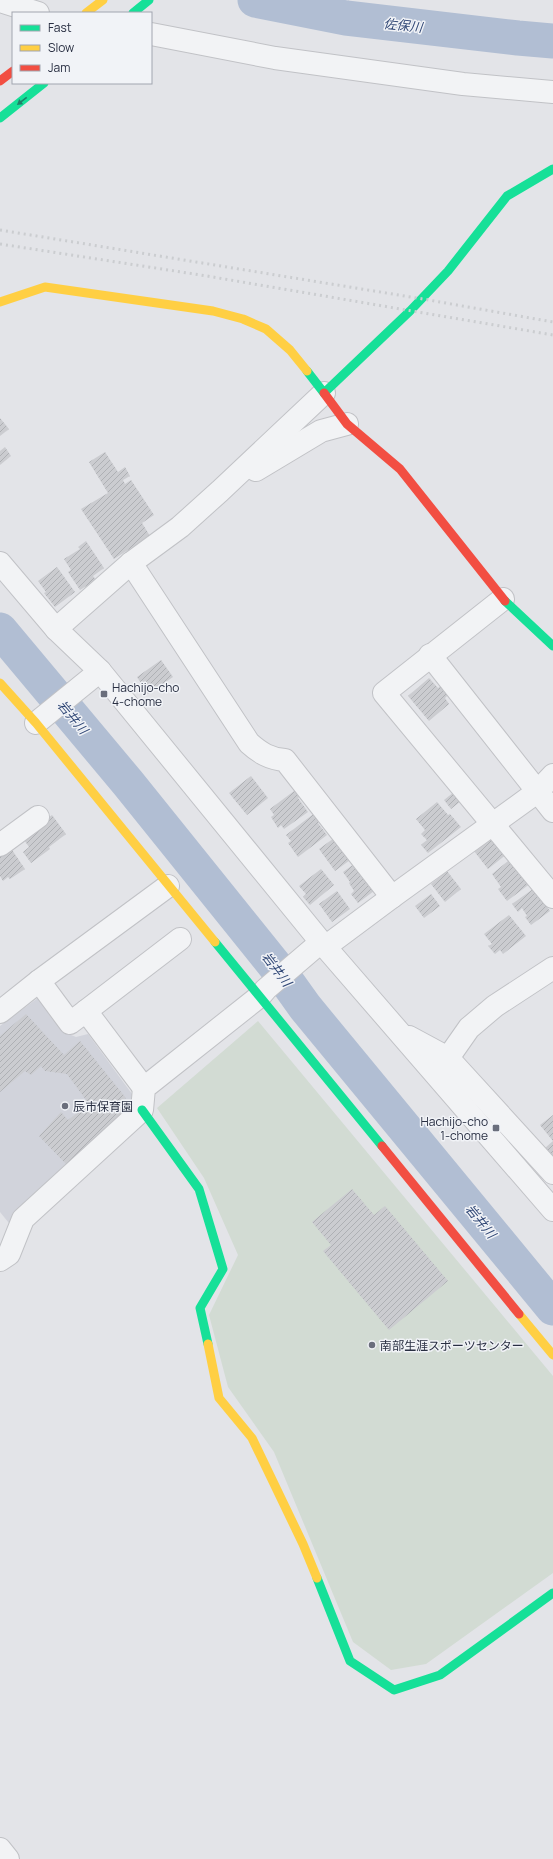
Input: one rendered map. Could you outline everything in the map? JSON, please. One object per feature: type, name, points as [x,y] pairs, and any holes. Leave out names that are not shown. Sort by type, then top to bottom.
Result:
[{"type":"main road","points":[[87,12],[103,0]]},
{"type":"main road","points":[[134,12],[149,0]]},
{"type":"main road","points":[[0,81],[12,72]]},
{"type":"main road","points":[[0,118],[43,84]]},
{"type":"main road","points":[[324,393],[410,311],[448,271],[507,196],[553,169]]},
{"type":"main road","points":[[0,302],[45,287],[214,311],[266,329],[290,350],[347,424],[400,469],[503,599],[553,646]]},
{"type":"main road","points":[[0,683],[40,720],[168,886],[263,992],[553,1355]]},
{"type":"main road","points":[[142,1110],[199,1189],[223,1269],[200,1308],[219,1398],[252,1438],[303,1544],[350,1661],[394,1690],[440,1676],[553,1593]]},
{"type":"street","points":[[0,1],[35,12]]},
{"type":"street","points":[[152,34],[283,59],[463,84],[553,92]]},
{"type":"street","points":[[56,629],[131,563],[180,527],[220,492],[324,393]]},
{"type":"street","points":[[220,492],[321,431],[347,424]]},
{"type":"street","points":[[0,563],[321,946],[553,1210]]},
{"type":"street","points":[[131,563],[249,743],[261,753],[277,759],[286,760],[392,897]]},
{"type":"street","points":[[503,599],[430,655],[384,693],[553,897]]},
{"type":"street","points":[[430,655],[553,811]]},
{"type":"street","points":[[40,720],[95,675]]},
{"type":"street","points":[[144,1088],[321,946],[493,825],[537,792],[553,775]]},
{"type":"street","points":[[0,845],[38,817]]},
{"type":"street","points":[[0,1012],[39,981],[168,886]]},
{"type":"street","points":[[39,981],[70,1023],[180,939]]},
{"type":"street","points":[[448,1058],[469,1028],[495,1006],[553,968]]},
{"type":"street","points":[[0,1260],[9,1254],[23,1219],[142,1110],[144,1088],[86,1011]]},
{"type":"street","points":[[396,1030],[448,1058],[553,1173]]},
{"type":"street","points":[[0,1849],[8,1859]]},
{"type":"shaded area","name":"辰市保育園","points":[[38,998],[64,1032],[76,1037],[88,1034],[132,1094],[129,1118],[13,1228],[0,1212],[0,1026]]},
{"type":"shaded area","name":"南部生涯スポーツセンター","points":[[258,1021],[553,1376],[553,1573],[426,1664],[391,1670],[353,1642],[274,1452],[228,1387],[209,1315],[238,1255],[204,1178],[157,1108]]},
{"type":"building","points":[[0,418],[9,429],[0,436]]},
{"type":"building","points":[[5,447],[11,456],[0,465],[0,451]]},
{"type":"building","points":[[105,452],[118,472],[125,467],[130,476],[123,480],[125,484],[131,480],[154,515],[142,523],[150,536],[114,559],[81,509],[108,493],[89,462]]},
{"type":"building","points":[[86,541],[104,568],[93,576],[96,580],[80,590],[68,572],[71,570],[64,559],[80,549],[78,547]]},
{"type":"building","points":[[57,567],[75,592],[55,607],[44,593],[46,592],[38,581]]},
{"type":"building","points":[[161,660],[173,677],[148,694],[137,677]]},
{"type":"building","points":[[429,678],[438,688],[442,685],[449,694],[445,698],[449,704],[429,721],[408,696]]},
{"type":"building","points":[[251,776],[268,798],[247,815],[229,793]]},
{"type":"building","points":[[298,788],[302,794],[298,798],[308,812],[284,829],[281,825],[278,828],[271,817],[274,815],[270,809]]},
{"type":"building","points":[[459,788],[466,797],[451,809],[444,800]]},
{"type":"building","points":[[437,802],[461,827],[428,853],[421,845],[427,840],[421,834],[425,830],[416,819]]},
{"type":"building","points":[[316,812],[322,819],[318,823],[327,835],[298,857],[288,843],[291,841],[286,835]]},
{"type":"building","points":[[52,815],[66,834],[49,847],[50,849],[31,863],[23,852],[29,847],[22,837]]},
{"type":"building","points":[[337,836],[353,858],[335,871],[319,849]]},
{"type":"building","points":[[493,836],[507,854],[488,869],[474,851]]},
{"type":"building","points":[[10,847],[25,869],[10,879],[8,877],[3,881],[0,876],[0,854]]},
{"type":"building","points":[[512,858],[531,883],[507,901],[498,889],[501,887],[492,874]]},
{"type":"building","points":[[358,861],[378,888],[358,903],[351,894],[354,891],[343,872]]},
{"type":"building","points":[[321,869],[334,885],[310,905],[303,897],[306,894],[299,886]]},
{"type":"building","points":[[447,871],[461,889],[445,902],[431,884]]},
{"type":"building","points":[[533,889],[550,911],[531,925],[525,917],[527,916],[522,908],[518,912],[512,904]]},
{"type":"building","points":[[337,891],[350,909],[332,922],[319,904]]},
{"type":"building","points":[[431,894],[440,906],[424,918],[415,906]]},
{"type":"building","points":[[509,915],[526,936],[503,954],[500,950],[495,954],[488,946],[492,944],[484,934]]},
{"type":"building","points":[[26,1014],[64,1055],[80,1041],[126,1098],[116,1105],[125,1114],[67,1165],[39,1136],[61,1112],[68,1120],[89,1104],[67,1074],[45,1071],[41,1066],[31,1075],[25,1071],[0,1092],[0,1036]]},
{"type":"building","points":[[553,1115],[553,1141],[540,1125]]},
{"type":"building","points":[[553,1141],[553,1159],[545,1148]]},
{"type":"building","points":[[352,1189],[374,1215],[385,1206],[448,1281],[389,1330],[323,1251],[331,1245],[312,1222]]},
{"type":"waterway","name":"佐保川","points":[[255,0],[346,18],[553,41]]},
{"type":"waterway","name":"岩井川","points":[[0,630],[128,783],[280,972],[305,1007],[553,1308]]},
{"type":"railway","points":[[0,230],[423,299],[553,322]]},
{"type":"railway","points":[[0,244],[207,276],[553,335]]},
{"type":"traffic: fast","points":[[134,12],[149,0]]},
{"type":"traffic: fast","points":[[0,118],[43,84]]},
{"type":"traffic: fast","points":[[307,371],[324,393],[410,311],[448,271],[507,196],[553,169]]},
{"type":"traffic: fast","points":[[505,601],[553,646]]},
{"type":"traffic: fast","points":[[215,942],[382,1146]]},
{"type":"traffic: fast","points":[[142,1110],[199,1189],[223,1269],[200,1308],[208,1344]]},
{"type":"traffic: fast","points":[[317,1578],[350,1661],[394,1690],[440,1675],[553,1593]]},
{"type":"traffic: slow","points":[[87,12],[103,0]]},
{"type":"traffic: slow","points":[[0,302],[45,287],[213,311],[243,319],[266,329],[290,350],[307,371]]},
{"type":"traffic: slow","points":[[0,683],[36,723],[215,942]]},
{"type":"traffic: slow","points":[[519,1314],[553,1355]]},
{"type":"traffic: slow","points":[[208,1344],[219,1398],[252,1438],[303,1544],[317,1578]]},
{"type":"traffic: jam","points":[[0,81],[12,72]]},
{"type":"traffic: jam","points":[[324,393],[347,424],[400,469],[505,601]]},
{"type":"traffic: jam","points":[[382,1146],[519,1314]]},
{"type":"place","name":"Hachijo-cho 4-chome","points":[[104,694]]},
{"type":"place","name":"辰市保育園","points":[[65,1106]]},
{"type":"place","name":"Hachijo-cho 1-chome","points":[[496,1128]]},
{"type":"place","name":"南部生涯スポーツセンター","points":[[372,1345]]}]
